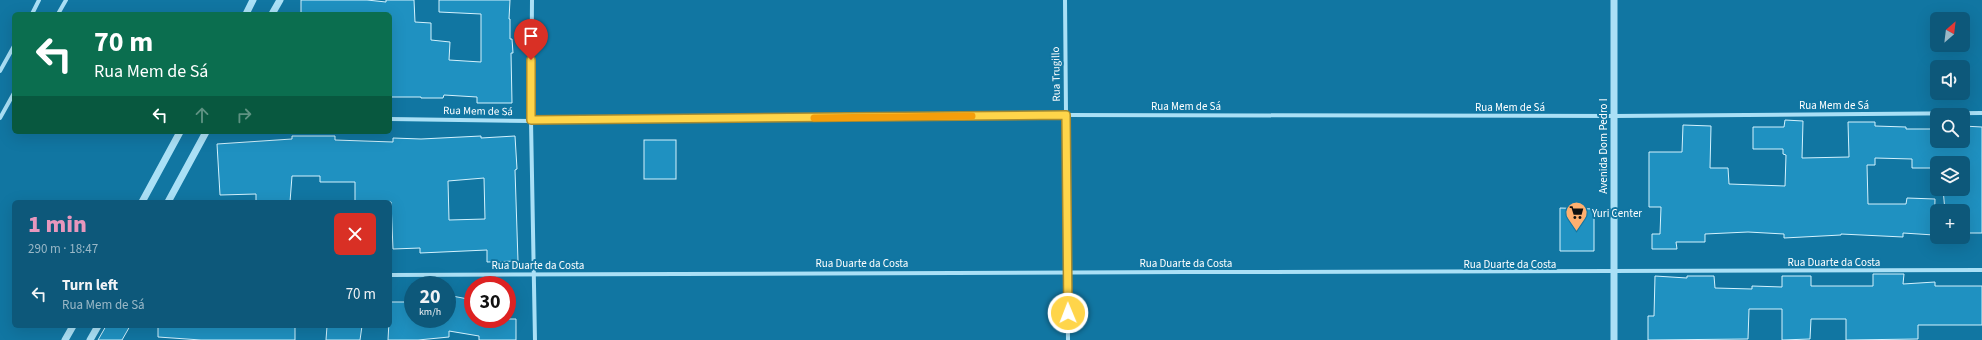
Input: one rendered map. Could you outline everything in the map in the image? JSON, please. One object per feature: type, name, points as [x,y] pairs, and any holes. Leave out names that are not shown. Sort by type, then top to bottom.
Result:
[{"type":"street","points":[[33,12],[39,0]]},
{"type":"street","points":[[59,12],[66,0]]},
{"type":"street","points":[[247,12],[254,0]]},
{"type":"street","points":[[273,12],[280,0]]},
{"type":"street","points":[[532,0],[531,120],[535,340]]},
{"type":"street","name":"Rua Trugillo","points":[[1065,0],[1068,340]]},
{"type":"street","name":"Avenida Dom Pedro I","points":[[1614,0],[1614,340]]},
{"type":"street","points":[[0,71],[12,50]]},
{"type":"street","points":[[0,118],[12,97]]},
{"type":"street","name":"Rua Mem de Sá","points":[[392,118],[531,120],[1066,115],[1614,116],[1982,113]]},
{"type":"street","points":[[143,200],[179,134]]},
{"type":"street","points":[[169,200],[205,134]]},
{"type":"street","name":"Rua Duarte da Costa","points":[[392,275],[1067,272],[1614,273],[1982,270]]},
{"type":"street","points":[[65,340],[72,328]]},
{"type":"street","points":[[90,340],[97,328]]},
{"type":"building","points":[[301,0],[367,0],[386,2],[386,0],[414,0],[415,22],[431,23],[431,40],[450,42],[449,60],[481,62],[481,14],[439,12],[439,0],[510,0],[510,39],[512,39],[513,53],[511,53],[512,103],[477,103],[477,97],[444,95],[443,98],[392,97],[392,12],[301,12]]},
{"type":"building","points":[[1785,120],[1803,121],[1802,158],[1849,157],[1848,122],[1875,122],[1875,126],[1906,127],[1906,129],[1930,129],[1930,148],[1970,148],[1970,126],[1982,127],[1982,233],[1970,233],[1970,204],[1944,204],[1944,196],[1970,196],[1970,156],[1930,156],[1930,168],[1912,168],[1912,159],[1875,158],[1875,165],[1867,165],[1868,204],[1906,204],[1907,198],[1935,199],[1935,204],[1930,204],[1930,235],[1903,233],[1903,237],[1841,234],[1784,238],[1784,234],[1748,232],[1705,234],[1705,242],[1676,242],[1677,249],[1652,249],[1652,234],[1660,234],[1661,207],[1649,207],[1649,152],[1682,152],[1683,125],[1711,126],[1710,168],[1728,168],[1729,184],[1785,186],[1786,155],[1783,154],[1783,149],[1753,149],[1753,127],[1784,127]]},
{"type":"building","points":[[292,136],[335,136],[335,140],[393,142],[393,138],[421,139],[515,136],[517,169],[515,170],[518,261],[487,262],[487,250],[420,253],[420,248],[393,249],[392,200],[355,200],[355,182],[320,182],[320,176],[292,176],[290,200],[256,200],[256,194],[220,195],[217,144],[292,139]],"holes":[[[484,178],[485,219],[449,220],[448,181]]]},
{"type":"building","points":[[644,140],[676,140],[676,179],[644,179]]},
{"type":"building","name":"Yuri Center","points":[[1560,208],[1594,209],[1594,251],[1560,251]]},
{"type":"building","points":[[1873,274],[1904,274],[1903,284],[1935,282],[1935,286],[1982,286],[1982,325],[1918,325],[1918,339],[1846,340],[1846,319],[1811,319],[1810,339],[1782,340],[1782,309],[1749,309],[1748,339],[1648,340],[1648,316],[1654,316],[1655,276],[1687,278],[1687,276],[1714,276],[1715,288],[1752,289],[1752,286],[1782,287],[1782,276],[1811,276],[1811,286],[1873,286]]},
{"type":"building","points":[[456,297],[464,298],[464,328],[516,328],[516,340],[479,340],[479,336],[449,331],[449,337],[418,340],[388,340],[389,328],[392,328],[392,302],[404,302],[404,328],[456,328]]},
{"type":"building","points":[[105,328],[129,328],[122,340],[98,340]]},
{"type":"building","points":[[158,328],[295,328],[295,340],[201,340],[158,337]]},
{"type":"building","points":[[327,328],[362,328],[360,340],[326,340]]},
{"type":"slow traffic","points":[[814,118],[972,116]]},
{"type":"place","name":"Yuri Center","points":[[1577,232]]},
{"type":"route","points":[[531,60],[531,120],[1066,115],[1068,313]]}]
